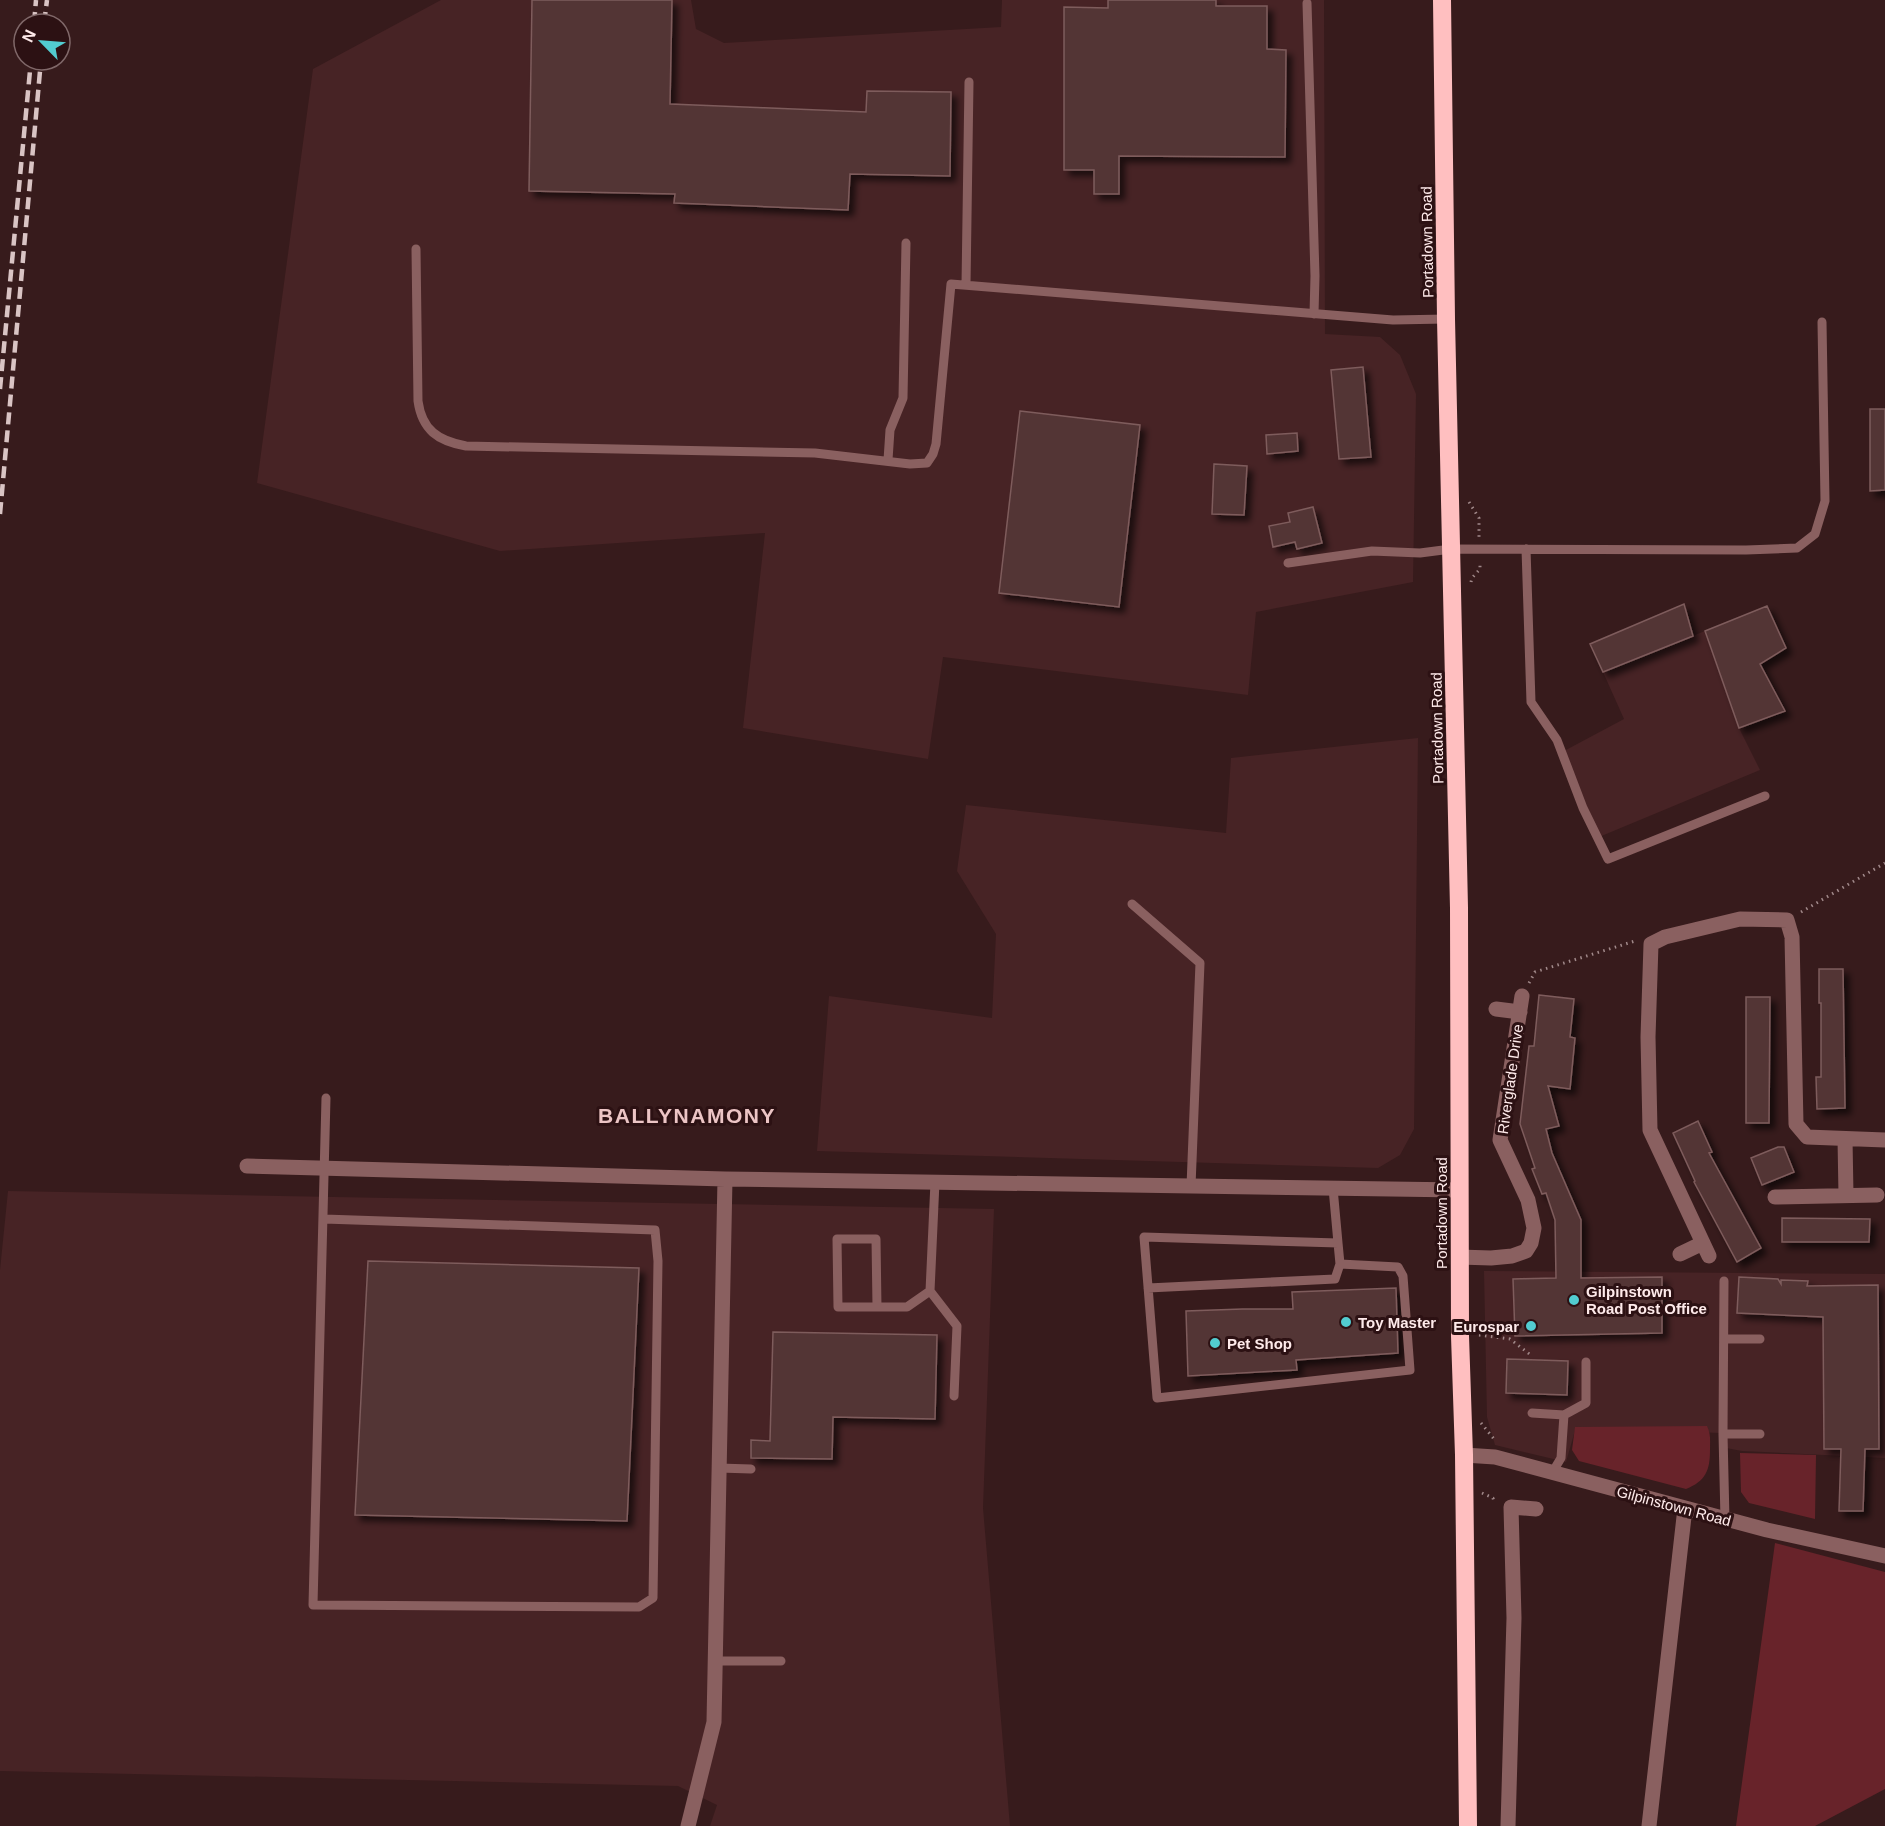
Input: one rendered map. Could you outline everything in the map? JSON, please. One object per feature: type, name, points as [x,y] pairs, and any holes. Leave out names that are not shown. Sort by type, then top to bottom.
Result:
[{"type":"highway","name":"Portadown Road","points":[[1442,0],[1446,319],[1459,908],[1459,1257],[1461,1408],[1464,1455],[1468,1826]]},
{"type":"street","points":[[1680,1254],[1706,1250],[1650,1130],[1648,1037],[1651,944],[1665,937],[1740,919],[1787,920],[1792,938],[1796,1124],[1807,1137],[1885,1140]]},
{"type":"street","name":"Riverglade Drive","points":[[1459,1257],[1491,1258],[1512,1256],[1526,1251],[1531,1243],[1534,1228],[1528,1200],[1500,1140],[1521,1004],[1496,1009]]},
{"type":"street","points":[[1845,1139],[1846,1195]]},
{"type":"street","points":[[247,1166],[325,1170],[725,1179],[1460,1190]]},
{"type":"street","points":[[688,1826],[714,1722],[725,1179]]},
{"type":"street","points":[[1774,1197],[1877,1195]]},
{"type":"street","name":"Gilpinstown Road","points":[[1464,1455],[1495,1457],[1725,1520],[1885,1556]]},
{"type":"street","points":[[1508,1826],[1514,1618],[1511,1507],[1536,1509]]},
{"type":"street","points":[[1649,1826],[1684,1508]]},
{"type":"lane","points":[[1307,3],[1315,276],[1314,314]]},
{"type":"lane","points":[[966,285],[969,82]]},
{"type":"lane","points":[[888,460],[890,430],[903,398],[906,243]]},
{"type":"lane","points":[[416,249],[420,414],[427,428],[439,437],[466,446],[815,453],[920,465],[927,463],[933,454],[951,284],[1393,320],[1446,319]]},
{"type":"lane","points":[[1288,563],[1372,551],[1420,553],[1451,549],[1746,550],[1797,548],[1815,534],[1825,501],[1822,322]]},
{"type":"lane","points":[[1526,549],[1531,702],[1557,740],[1583,808],[1608,859],[1765,796]]},
{"type":"lane","points":[[1132,904],[1200,963],[1191,1186]]},
{"type":"lane","points":[[324,1219],[655,1230],[658,1261],[653,1598],[639,1607],[313,1605],[326,1098]]},
{"type":"lane","points":[[935,1182],[930,1291],[957,1326],[954,1396]]},
{"type":"lane","points":[[1148,1288],[1335,1279],[1340,1264],[1333,1188]]},
{"type":"lane","points":[[1338,1243],[1144,1237],[1157,1398],[1410,1370],[1403,1276],[1398,1267],[1340,1264]]},
{"type":"lane","points":[[877,1307],[876,1239],[837,1239],[838,1307],[877,1307],[907,1307],[930,1291]]},
{"type":"lane","points":[[1724,1281],[1725,1520]]},
{"type":"lane","points":[[1724,1339],[1760,1338]]},
{"type":"lane","points":[[1532,1413],[1564,1415],[1586,1402],[1586,1362]]},
{"type":"lane","points":[[1552,1473],[1561,1458],[1564,1415]]},
{"type":"lane","points":[[1723,1434],[1760,1434]]},
{"type":"lane","points":[[719,1468],[751,1469]]},
{"type":"lane","points":[[715,1661],[781,1661]]},
{"type":"path","points":[[1787,920],[1885,863]]},
{"type":"path","points":[[1521,1004],[1535,972],[1636,941],[1651,944]]},
{"type":"path","points":[[1479,1335],[1510,1339],[1532,1356]]},
{"type":"shaded area","points":[[441,0],[691,0],[696,29],[724,43],[1001,27],[1002,0],[1324,0],[1325,334],[1380,337],[1400,355],[1416,394],[1413,582],[1256,612],[1248,695],[943,657],[928,759],[743,728],[765,533],[500,551],[257,483],[313,69]]},
{"type":"shaded area","points":[[1767,606],[1786,648],[1760,664],[1785,711],[1739,728],[1760,770],[1599,837],[1564,751],[1624,719],[1603,672]]},
{"type":"shaded area","points":[[1418,738],[1414,1129],[1400,1155],[1378,1168],[817,1151],[829,996],[992,1018],[996,934],[957,871],[966,805],[1226,833],[1231,758]]},
{"type":"shaded area","points":[[8,1191],[994,1209],[983,1508],[1010,1826],[710,1826],[717,1805],[678,1786],[0,1771],[0,1270]]},
{"type":"shaded area","points":[[1484,1271],[1885,1274],[1885,1458],[1742,1451],[1721,1447],[1720,1433],[1576,1427],[1566,1462],[1495,1445],[1487,1417]]},
{"type":"shaded area","points":[[1707,1426],[1710,1441],[1708,1469],[1698,1482],[1686,1489],[1579,1461],[1572,1450],[1575,1427]]},
{"type":"shaded area","points":[[1740,1453],[1816,1455],[1815,1519],[1749,1503],[1741,1492]]},
{"type":"shaded area","points":[[1775,1543],[1885,1572],[1885,1789],[1815,1826],[1736,1826]]},
{"type":"building","points":[[532,0],[672,0],[670,104],[866,112],[867,91],[951,92],[950,176],[850,174],[848,210],[674,203],[675,194],[529,191]]},
{"type":"building","points":[[1108,0],[1216,0],[1216,6],[1267,6],[1267,49],[1286,50],[1285,157],[1119,156],[1119,194],[1094,194],[1094,170],[1064,170],[1064,7],[1108,8]]},
{"type":"building","points":[[1363,367],[1371,457],[1339,459],[1331,370]]},
{"type":"building","points":[[1870,409],[1885,409],[1885,490],[1870,491]]},
{"type":"building","points":[[1020,411],[1140,425],[1119,607],[999,593]]},
{"type":"building","points":[[1297,433],[1298,451],[1267,454],[1266,435]]},
{"type":"building","points":[[1214,464],[1247,466],[1244,515],[1212,514]]},
{"type":"building","points":[[1313,507],[1322,543],[1297,549],[1295,542],[1273,547],[1269,526],[1290,522],[1288,513]]},
{"type":"building","points":[[1684,604],[1693,636],[1603,672],[1590,644]]},
{"type":"building","points":[[1767,606],[1786,648],[1760,664],[1785,711],[1739,728],[1705,631]]},
{"type":"building","points":[[1819,969],[1843,969],[1845,1108],[1817,1109],[1816,1077],[1821,1077]]},
{"type":"building","points":[[1539,995],[1574,999],[1570,1037],[1575,1038],[1570,1089],[1548,1086],[1559,1126],[1546,1129],[1552,1153],[1581,1220],[1581,1278],[1662,1277],[1662,1333],[1515,1336],[1513,1279],[1556,1278],[1555,1220],[1546,1193],[1542,1194],[1532,1169],[1535,1168],[1520,1124],[1529,1046],[1534,1046]]},
{"type":"building","points":[[1746,997],[1770,997],[1769,1123],[1746,1123]]},
{"type":"building","points":[[1698,1121],[1712,1152],[1709,1153],[1761,1248],[1737,1262],[1694,1182],[1673,1133]]},
{"type":"building","points":[[1778,1147],[1784,1147],[1794,1172],[1762,1185],[1751,1158]]},
{"type":"building","points":[[1782,1218],[1870,1219],[1869,1242],[1782,1242]]},
{"type":"building","points":[[368,1261],[639,1268],[627,1521],[355,1515]]},
{"type":"building","points":[[1739,1277],[1778,1279],[1781,1284],[1781,1280],[1808,1281],[1807,1286],[1878,1285],[1879,1449],[1865,1449],[1863,1511],[1839,1511],[1841,1449],[1824,1449],[1823,1317],[1737,1313]]},
{"type":"building","points":[[1396,1288],[1398,1353],[1296,1360],[1297,1370],[1188,1376],[1186,1311],[1293,1309],[1292,1292]]},
{"type":"building","points":[[773,1332],[937,1335],[935,1419],[833,1417],[832,1459],[751,1458],[751,1440],[770,1441]]},
{"type":"building","points":[[1507,1359],[1568,1361],[1567,1395],[1506,1393]]},
{"type":"railway","points":[[35,12],[36,0]]},
{"type":"railway","points":[[46,12],[47,0]]},
{"type":"railway","points":[[0,389],[30,72]]},
{"type":"railway","points":[[0,514],[40,72]]},
{"type":"place","name":"Gilpinstown Road Post Office","points":[[1574,1300]]},
{"type":"place","name":"Toy Master","points":[[1346,1322]]},
{"type":"place","name":"Eurospar","points":[[1531,1326]]},
{"type":"place","name":"Pet Shop","points":[[1215,1343]]},
{"type":"district","name":"BALLYNAMONY","points":[[687,1115]]}]
